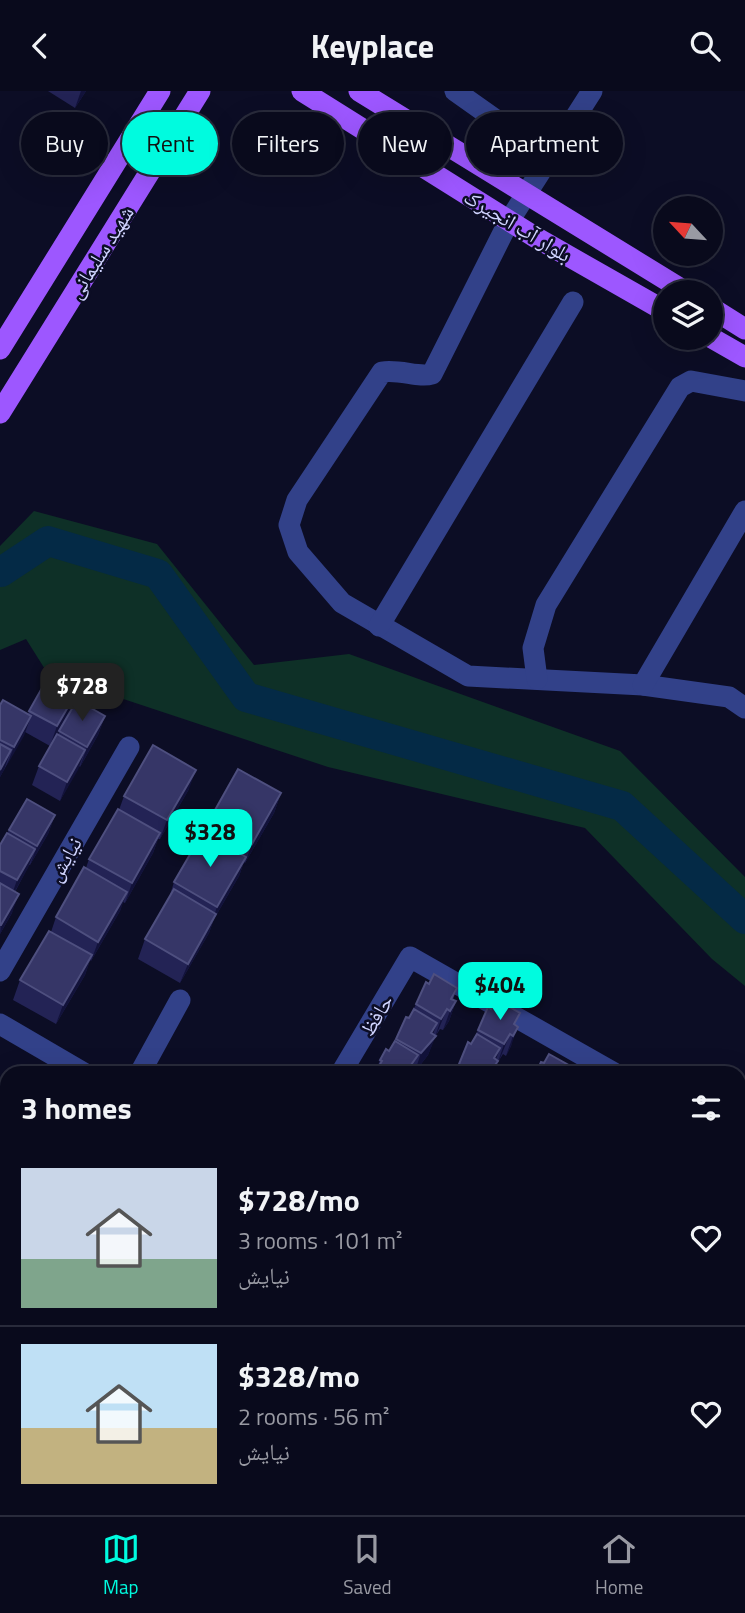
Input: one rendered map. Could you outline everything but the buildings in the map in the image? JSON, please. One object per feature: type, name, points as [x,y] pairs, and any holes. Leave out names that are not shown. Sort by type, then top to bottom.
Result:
[{"type":"main road","points":[[1,346],[160,91]]},
{"type":"main road","name":"شهید سلیمانی","points":[[0,412],[200,91]]},
{"type":"main road","name":"بلوار آب انجیرک","points":[[302,91],[509,221],[653,304]]},
{"type":"main road","name":"بلوار آب انجیرک","points":[[359,91],[667,280]]},
{"type":"main road","points":[[723,315],[745,329]]},
{"type":"main road","points":[[723,344],[745,357]]},
{"type":"street","points":[[455,91],[485,112]]},
{"type":"street","points":[[579,112],[592,91]]},
{"type":"street","points":[[538,175],[509,221],[432,374],[425,376],[396,370],[382,372],[297,500],[289,525],[298,552],[342,603],[468,675],[643,685],[729,697],[744,706]]},
{"type":"street","points":[[379,626],[573,302]]},
{"type":"street","points":[[537,680],[533,647],[546,605],[680,387],[691,381],[745,391]]},
{"type":"street","points":[[643,685],[745,511]]},
{"type":"street","name":"نیایش","points":[[0,971],[129,747]]},
{"type":"street","name":"حافظ","points":[[345,1066],[410,957],[602,1066]]},
{"type":"street","points":[[144,1066],[180,1000]]},
{"type":"street","points":[[0,1024],[72,1066]]},
{"type":"green space","points":[[34,511],[157,544],[254,665],[349,654],[620,751],[745,877],[745,986],[712,959],[585,828],[328,767],[48,674],[26,639],[0,650],[0,546]]},
{"type":"waterway","points":[[1,572],[48,541],[158,574],[246,697],[622,806],[745,919]]}]
